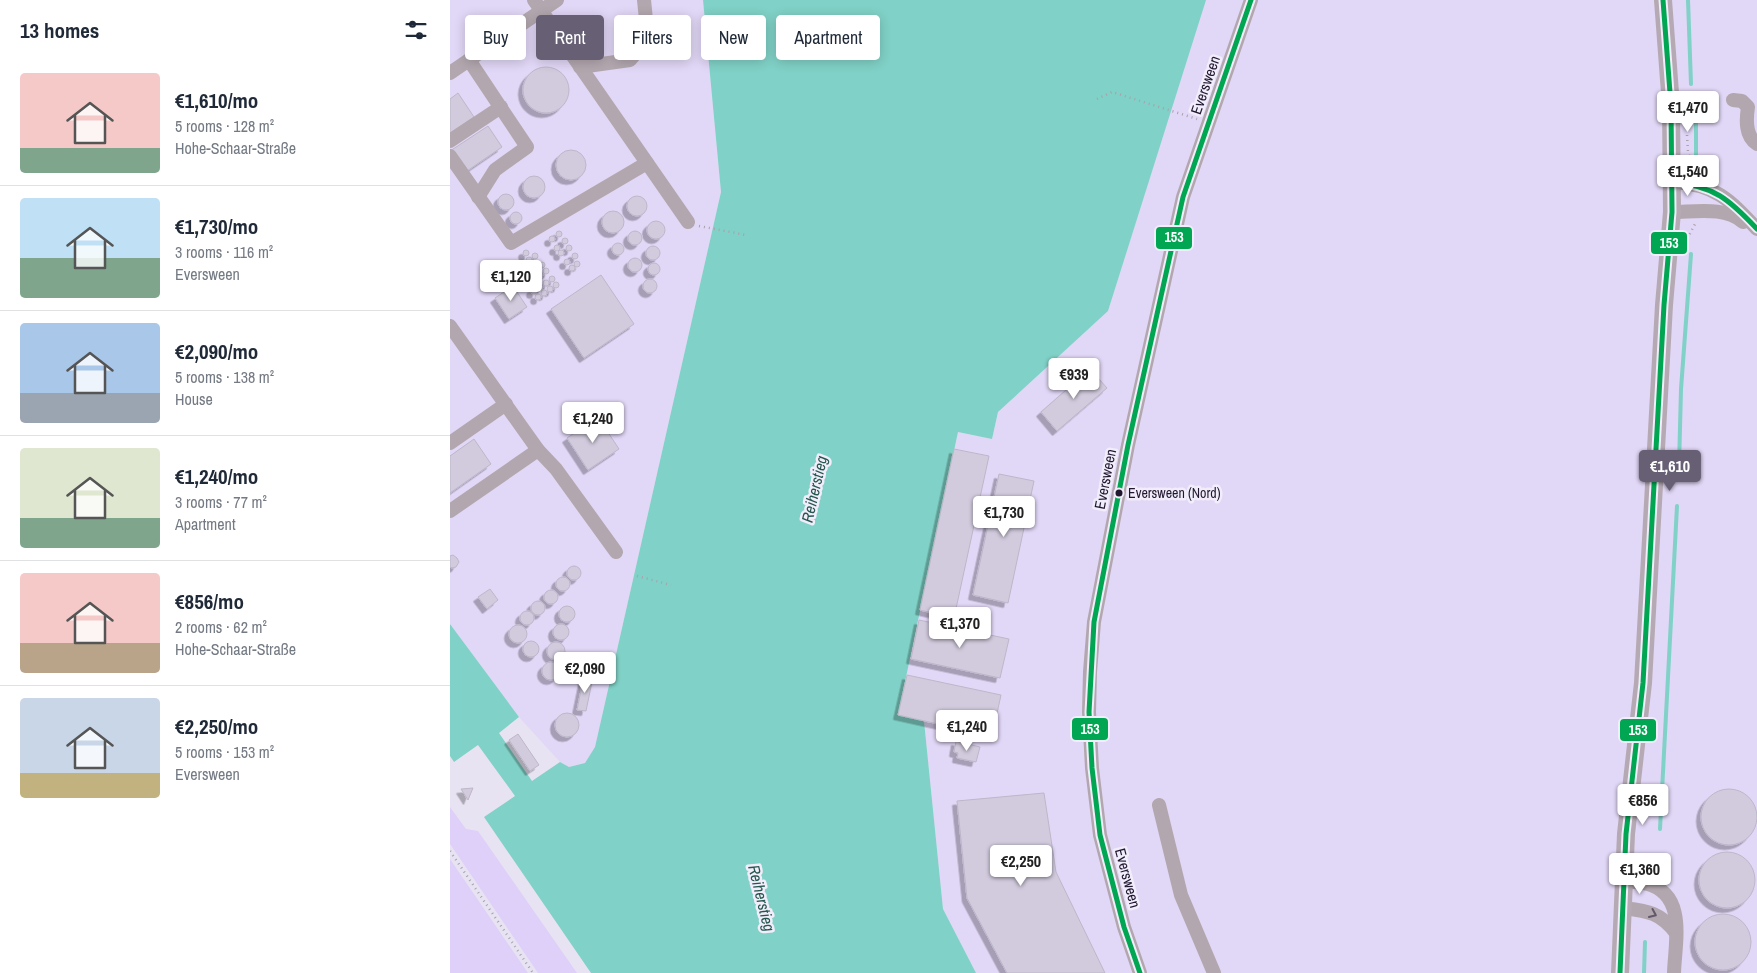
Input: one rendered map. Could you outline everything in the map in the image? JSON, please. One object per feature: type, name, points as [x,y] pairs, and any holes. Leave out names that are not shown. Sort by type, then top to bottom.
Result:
[{"type":"main road","points":[[1620,973],[1629,805],[1642,683],[1664,305],[1672,212],[1671,106],[1663,0]]},
{"type":"street","points":[[525,15],[538,5],[557,0]]},
{"type":"street","points":[[580,67],[630,60],[648,39],[644,0]]},
{"type":"street","name":"Eversween","points":[[1140,973],[1121,918],[1100,835],[1092,768],[1089,712],[1090,662],[1094,622],[1133,426],[1183,197],[1251,0]]},
{"type":"street","points":[[538,5],[647,163],[693,224]]},
{"type":"street","points":[[450,73],[469,60],[527,147],[495,170],[478,196]]},
{"type":"street","points":[[1733,100],[1742,101],[1752,111],[1746,126],[1753,141],[1757,144]]},
{"type":"street","points":[[450,141],[500,108]]},
{"type":"street","points":[[450,156],[511,243],[647,163]]},
{"type":"street","points":[[1672,182],[1704,186],[1724,196],[1757,229]]},
{"type":"street","points":[[1672,212],[1730,214],[1757,234]]},
{"type":"street","points":[[450,326],[538,450],[556,470],[616,552]]},
{"type":"street","points":[[450,444],[506,404]]},
{"type":"street","points":[[450,511],[538,450]]},
{"type":"street","points":[[1160,805],[1181,895],[1214,973]]},
{"type":"street","points":[[1624,881],[1646,883],[1666,895],[1675,910],[1674,973]]},
{"type":"street","points":[[1623,908],[1650,912],[1665,920],[1676,933]]},
{"type":"path","points":[[1097,98],[1112,92],[1209,123]]},
{"type":"path","points":[[693,224],[746,235]]},
{"type":"path","points":[[637,576],[671,585]]},
{"type":"path","points":[[450,851],[533,973]]},
{"type":"shaded area","points":[[450,0],[703,0],[704,15],[701,15],[701,60],[709,60],[721,192],[595,747],[585,763],[569,767],[560,762],[519,717],[450,624]]},
{"type":"shaded area","points":[[1205,0],[1757,0],[1757,973],[976,973],[943,909],[924,721],[898,715],[958,432],[992,439],[998,412],[1108,311]]},
{"type":"shaded area","points":[[450,807],[466,829],[478,831],[577,973],[538,973],[450,844]]},
{"type":"shaded area","points":[[450,859],[528,973],[450,973]]},
{"type":"water","name":"Reiherstieg","points":[[703,0],[1206,0],[1108,311],[998,412],[992,439],[958,432],[898,715],[924,721],[943,909],[976,973],[591,973],[484,817],[515,796],[478,745],[454,762],[450,756],[450,624],[519,717],[499,733],[532,781],[560,762],[569,767],[585,763],[595,747],[721,192],[709,60],[766,60],[766,15],[704,15]]},
{"type":"building","points":[[551,67],[563,73],[568,81],[568,99],[563,107],[555,112],[541,113],[529,107],[524,99],[523,85],[529,73],[537,68]]},
{"type":"building","points":[[458,93],[474,117],[450,133],[450,99]]},
{"type":"building","points":[[488,126],[502,147],[464,173],[450,151]]},
{"type":"building","points":[[571,150],[582,154],[586,165],[582,176],[571,180],[560,176],[556,165],[560,154]]},
{"type":"building","points":[[530,176],[538,176],[545,183],[545,191],[538,198],[530,198],[523,191],[523,183]]},
{"type":"building","points":[[506,194],[514,202],[506,210],[498,202]]},
{"type":"building","points":[[637,196],[644,199],[647,206],[644,213],[637,216],[630,213],[627,206],[630,199]]},
{"type":"building","points":[[613,211],[623,218],[624,222],[617,232],[613,233],[603,226],[602,222],[609,212]]},
{"type":"building","points":[[514,212],[518,212],[522,218],[518,224],[514,224],[510,220],[510,216]]},
{"type":"building","points":[[656,221],[662,224],[665,230],[662,236],[656,239],[650,236],[647,230],[650,224]]},
{"type":"building","points":[[559,231],[562,234],[559,237],[556,234]]},
{"type":"building","points":[[635,231],[640,233],[642,238],[640,243],[635,245],[630,243],[628,238],[630,233]]},
{"type":"building","points":[[552,236],[555,239],[552,242],[549,239]]},
{"type":"building","points":[[565,238],[568,241],[565,244],[562,241]]},
{"type":"building","points":[[616,243],[620,243],[624,249],[620,255],[616,255],[612,251],[612,247]]},
{"type":"building","points":[[557,245],[560,248],[557,251],[554,248]]},
{"type":"building","points":[[569,245],[572,248],[569,251],[566,248]]},
{"type":"building","points":[[653,246],[658,248],[660,253],[658,258],[653,260],[648,258],[646,253],[648,248]]},
{"type":"building","points":[[526,250],[529,253],[526,256],[523,253]]},
{"type":"building","points":[[561,250],[564,253],[561,256],[558,253]]},
{"type":"building","points":[[535,253],[538,256],[535,259],[532,256]]},
{"type":"building","points":[[575,253],[578,256],[575,259],[572,256]]},
{"type":"building","points":[[529,257],[532,260],[529,263],[526,260]]},
{"type":"building","points":[[635,258],[640,260],[642,265],[640,270],[635,272],[630,270],[628,265],[630,260]]},
{"type":"building","points":[[567,259],[570,262],[567,265],[564,262]]},
{"type":"building","points":[[523,261],[526,264],[523,267],[520,264]]},
{"type":"building","points":[[577,261],[580,264],[577,267],[574,264]]},
{"type":"building","points":[[542,262],[545,265],[542,268],[539,265]]},
{"type":"building","points":[[654,263],[660,269],[654,275],[648,269]]},
{"type":"building","points":[[517,265],[520,268],[517,271],[514,268]]},
{"type":"building","points":[[572,265],[575,268],[572,271],[569,268]]},
{"type":"building","points":[[536,266],[539,269],[536,272],[533,269]]},
{"type":"building","points":[[546,268],[549,271],[546,274],[543,271]]},
{"type":"building","points":[[530,270],[533,273],[530,276],[527,273]]},
{"type":"building","points":[[540,272],[543,275],[540,278],[537,275]]},
{"type":"building","points":[[524,274],[527,277],[524,280],[521,277]]},
{"type":"building","points":[[601,275],[634,324],[584,358],[551,309]]},
{"type":"building","points":[[534,276],[537,279],[534,282],[531,279]]},
{"type":"building","points":[[552,276],[555,279],[552,282],[549,279]]},
{"type":"building","points":[[650,279],[655,281],[657,286],[655,291],[650,293],[645,291],[643,286],[645,281]]},
{"type":"building","points":[[528,280],[531,283],[528,286],[525,283]]},
{"type":"building","points":[[546,280],[549,283],[546,286],[543,283]]},
{"type":"building","points":[[556,282],[559,285],[556,288],[553,285]]},
{"type":"building","points":[[540,284],[543,287],[540,290],[537,287]]},
{"type":"building","points":[[513,286],[527,307],[509,319],[495,298]]},
{"type":"building","points":[[550,286],[553,289],[550,292],[547,289]]},
{"type":"building","points":[[534,288],[537,291],[534,294],[531,291]]},
{"type":"building","points":[[544,290],[547,293],[544,296],[541,293]]},
{"type":"building","points":[[538,294],[541,297],[538,300],[535,297]]},
{"type":"building","points":[[1090,369],[1107,388],[1057,431],[1041,412]]},
{"type":"building","points":[[598,417],[619,449],[588,470],[567,438]]},
{"type":"building","points":[[474,439],[491,464],[450,493],[450,456]]},
{"type":"building","points":[[954,449],[989,456],[954,618],[920,610]]},
{"type":"building","points":[[999,474],[1034,481],[1008,603],[973,595]]},
{"type":"building","points":[[453,555],[459,562],[456,567],[452,568],[450,567],[450,556]]},
{"type":"building","points":[[574,566],[579,568],[581,573],[579,578],[574,580],[569,578],[567,573],[569,568]]},
{"type":"building","points":[[563,577],[568,579],[570,584],[568,589],[563,591],[558,589],[556,584],[558,579]]},
{"type":"building","points":[[490,589],[498,600],[487,609],[478,597]]},
{"type":"building","points":[[551,590],[556,592],[558,597],[556,602],[551,604],[546,602],[544,597],[546,592]]},
{"type":"building","points":[[538,601],[543,603],[545,608],[543,613],[538,615],[533,613],[531,608],[533,603]]},
{"type":"building","points":[[564,606],[570,606],[575,611],[573,620],[564,622],[559,617],[559,611]]},
{"type":"building","points":[[527,611],[532,613],[534,618],[532,623],[527,625],[522,623],[520,618],[522,613]]},
{"type":"building","points":[[919,620],[1009,639],[1000,678],[911,659]]},
{"type":"building","points":[[558,624],[564,624],[569,629],[567,638],[558,640],[553,635],[553,629]]},
{"type":"building","points":[[518,625],[524,628],[527,634],[524,640],[518,643],[512,640],[509,634],[512,628]]},
{"type":"building","points":[[528,641],[534,641],[539,646],[537,655],[528,657],[523,652],[523,646]]},
{"type":"building","points":[[556,642],[562,645],[565,651],[562,657],[556,660],[550,657],[547,651],[550,645]]},
{"type":"building","points":[[551,662],[557,665],[560,671],[557,677],[551,680],[545,677],[542,671],[545,665]]},
{"type":"building","points":[[907,675],[1001,695],[992,736],[898,715]]},
{"type":"building","points":[[584,676],[593,677],[586,711],[577,710]]},
{"type":"building","points":[[567,713],[576,716],[579,725],[576,734],[567,737],[558,734],[555,725],[558,716]]},
{"type":"building","points":[[518,734],[539,765],[530,771],[509,740]]},
{"type":"building","points":[[956,741],[980,747],[976,762],[957,758],[958,753],[954,752]]},
{"type":"building","points":[[473,788],[468,800],[461,789]]},
{"type":"building","points":[[1723,789],[1735,789],[1745,793],[1753,801],[1757,817],[1753,833],[1745,841],[1735,845],[1723,845],[1713,841],[1705,833],[1701,823],[1701,811],[1705,801],[1713,793]]},
{"type":"building","points":[[1044,793],[1056,872],[1105,973],[1007,973],[967,898],[957,801]]},
{"type":"building","points":[[1721,852],[1733,852],[1743,856],[1751,864],[1755,880],[1751,896],[1743,904],[1733,908],[1721,908],[1711,904],[1703,896],[1699,886],[1699,874],[1703,864],[1711,856]]},
{"type":"building","points":[[1717,914],[1729,914],[1739,918],[1747,926],[1751,942],[1747,958],[1739,966],[1729,970],[1717,970],[1707,966],[1699,958],[1695,948],[1695,936],[1699,926],[1707,918]]},
{"type":"waterway","points":[[1688,0],[1691,84]]},
{"type":"waterway","points":[[1696,113],[1696,163]]},
{"type":"waterway","points":[[1679,466],[1681,389],[1691,254]]},
{"type":"waterway","points":[[1660,829],[1677,506]]},
{"type":"waterway","points":[[1644,973],[1645,942]]},
{"type":"transit line","name":"153","points":[[1140,973],[1124,927],[1100,835],[1092,768],[1089,712],[1094,622],[1128,445],[1183,197],[1251,0]]},
{"type":"transit line","name":"153","points":[[1620,973],[1626,834],[1643,683],[1664,305],[1672,212],[1671,106],[1663,0]]},
{"type":"transit line","name":"153","points":[[1672,182],[1699,187],[1720,196],[1738,210],[1757,229]]},
{"type":"place","name":"Eversween (Nord)","points":[[1119,493]]}]
